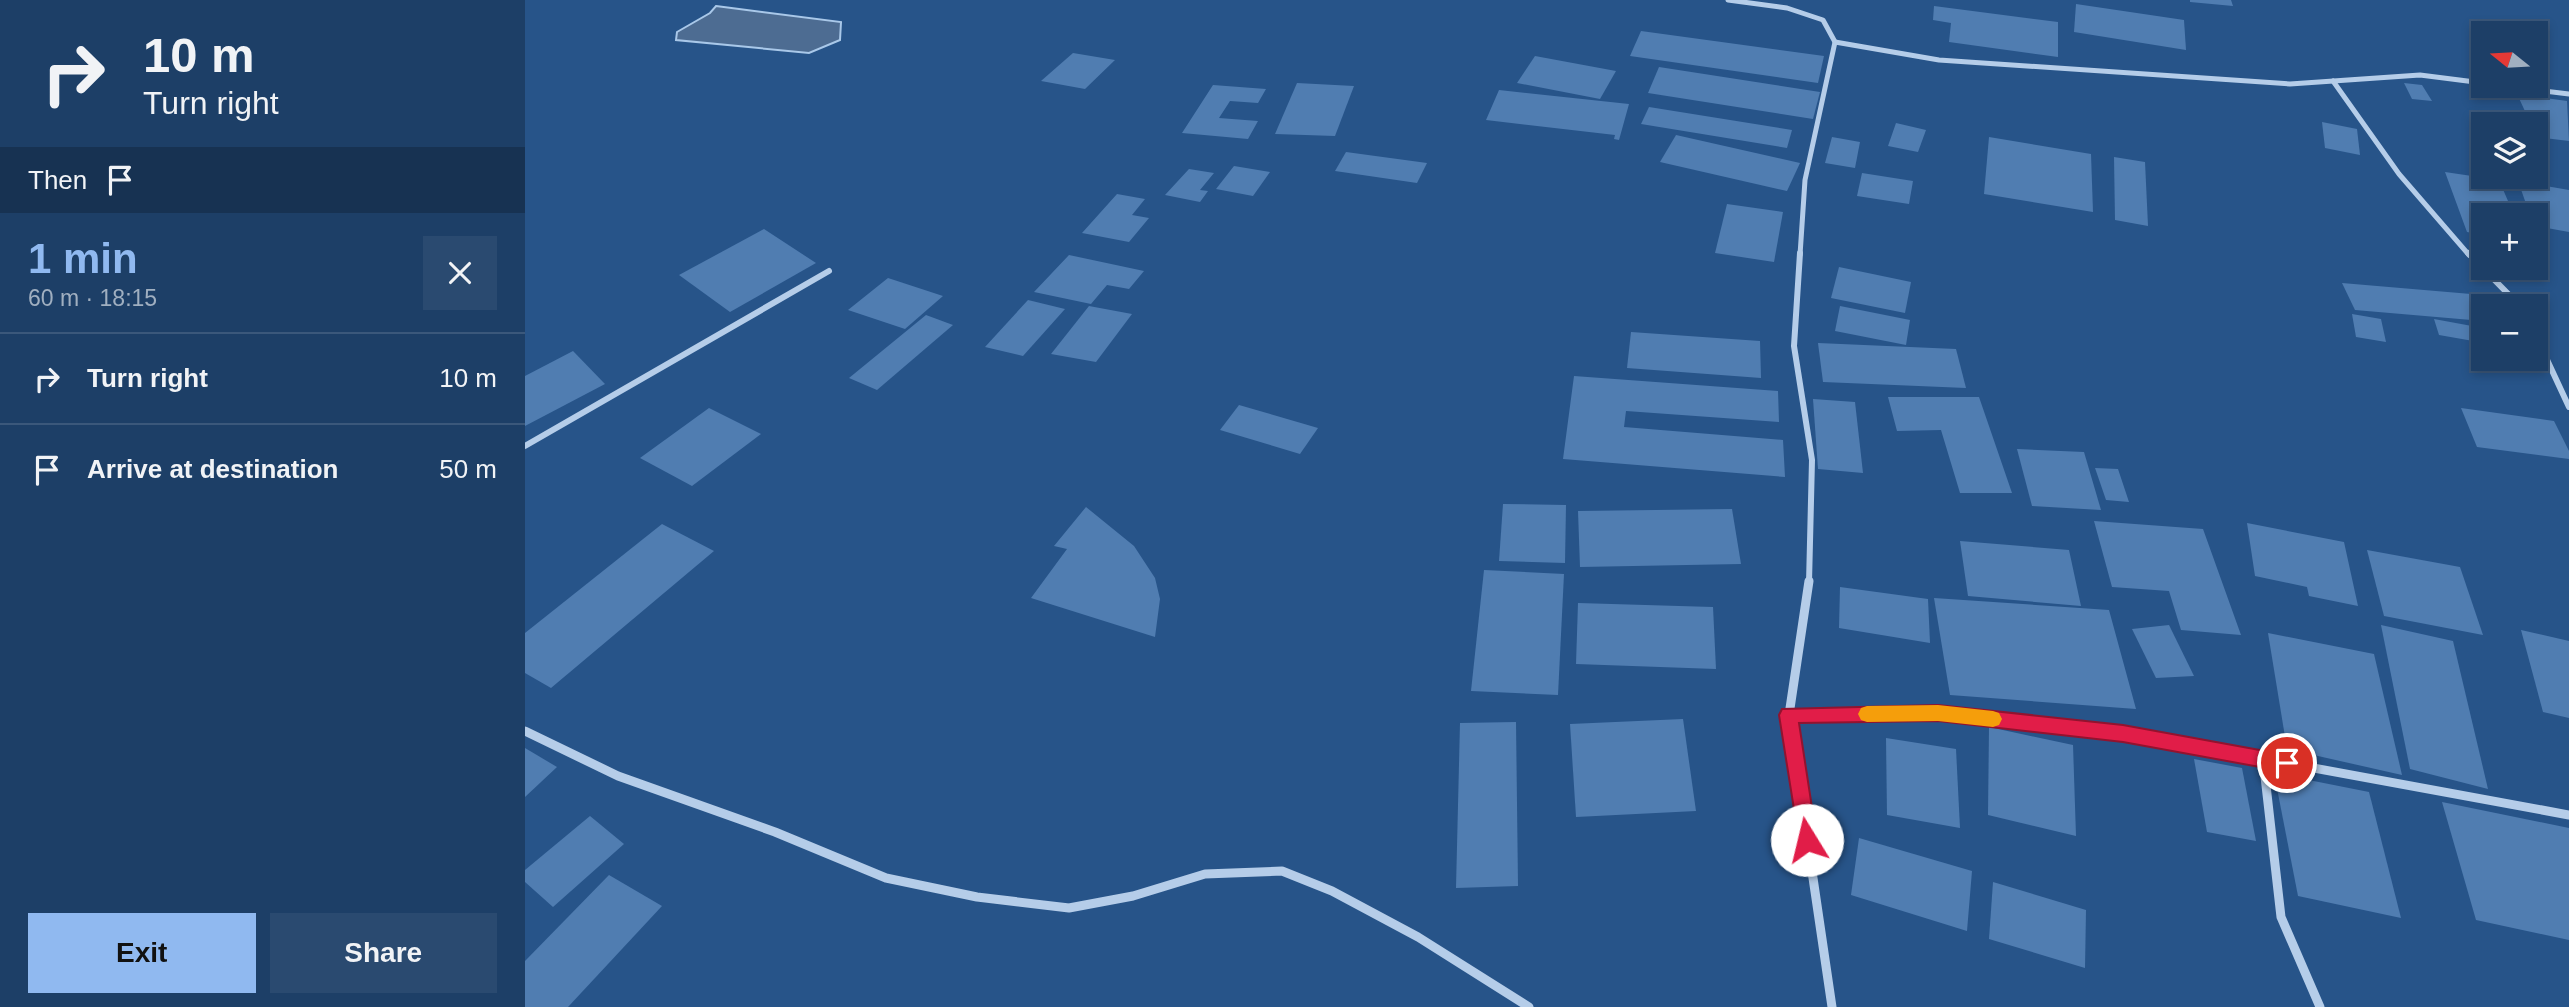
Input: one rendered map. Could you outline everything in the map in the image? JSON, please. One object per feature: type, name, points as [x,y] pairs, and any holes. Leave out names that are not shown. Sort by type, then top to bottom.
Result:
[{"type":"street","points":[[1728,0],[1787,8],[1823,20],[1835,42],[1805,180],[1794,346],[1812,460],[1810,576],[1789,715],[1832,1007]]},
{"type":"street","points":[[1835,42],[1939,60],[2290,84],[2420,75],[2471,81]]},
{"type":"street","points":[[2333,81],[2399,174],[2463,248],[2508,294]]},
{"type":"street","points":[[2548,91],[2569,94]]},
{"type":"street","points":[[525,446],[829,271]]},
{"type":"street","points":[[2548,362],[2569,407]]},
{"type":"street","points":[[1789,715],[1938,713],[2123,733],[2569,815]]},
{"type":"street","points":[[525,731],[618,776],[775,832],[886,878],[977,897],[1069,908],[1133,896],[1205,874],[1282,871],[1332,891],[1418,937],[1529,1007]]},
{"type":"street","points":[[2263,759],[2281,917],[2320,1007]]},
{"type":"water","points":[[716,6],[841,22],[840,40],[809,53],[676,40],[677,32],[710,13]]},
{"type":"building","points":[[2231,0],[2233,6],[2190,2]]},
{"type":"building","points":[[2076,4],[2184,20],[2186,50],[2074,32]]},
{"type":"building","points":[[1934,6],[2058,22],[2058,57],[1949,42],[1951,23],[1933,20]]},
{"type":"building","points":[[1641,31],[1824,56],[1818,83],[1630,56]]},
{"type":"building","points":[[1073,53],[1115,60],[1085,89],[1041,81]]},
{"type":"building","points":[[1535,56],[1616,71],[1600,99],[1517,83]]},
{"type":"building","points":[[1659,67],[1820,92],[1813,119],[1648,93]]},
{"type":"building","points":[[1297,83],[1354,86],[1335,136],[1275,134]]},
{"type":"building","points":[[2404,83],[2422,85],[2432,101],[2412,99]]},
{"type":"building","points":[[1213,85],[1266,89],[1258,103],[1230,101],[1219,118],[1258,121],[1248,139],[1182,133]]},
{"type":"building","points":[[1499,90],[1629,104],[1619,140],[1614,139],[1615,135],[1486,120]]},
{"type":"building","points":[[2519,98],[2567,101],[2569,141],[2548,138],[2548,112],[2525,112]]},
{"type":"building","points":[[1649,107],[1792,130],[1787,148],[1641,124]]},
{"type":"building","points":[[2322,122],[2357,129],[2360,155],[2325,148]]},
{"type":"building","points":[[1896,123],[1926,130],[1918,152],[1888,146]]},
{"type":"building","points":[[1676,135],[1800,163],[1787,191],[1660,162]]},
{"type":"building","points":[[1832,137],[1860,142],[1855,168],[1825,163]]},
{"type":"building","points":[[1989,137],[2091,154],[2093,212],[1984,194]]},
{"type":"building","points":[[1346,152],[1427,163],[1417,183],[1335,171]]},
{"type":"building","points":[[2114,157],[2145,162],[2148,226],[2115,220]]},
{"type":"building","points":[[1234,166],[1270,172],[1253,196],[1216,189]]},
{"type":"building","points":[[1189,169],[1214,173],[1200,190],[1208,191],[1200,202],[1165,195]]},
{"type":"building","points":[[2445,172],[2471,176],[2471,189],[2503,189],[2509,203],[2471,203],[2471,233],[2467,232]]},
{"type":"building","points":[[1862,173],[1913,181],[1909,204],[1857,196]]},
{"type":"building","points":[[2548,186],[2569,190],[2569,232],[2548,228],[2548,203],[2526,203],[2521,189],[2548,189]]},
{"type":"building","points":[[1117,194],[1145,199],[1132,215],[1149,218],[1129,242],[1082,233]]},
{"type":"building","points":[[1727,204],[1783,212],[1774,262],[1715,253]]},
{"type":"building","points":[[764,229],[816,263],[730,312],[679,275]]},
{"type":"building","points":[[1069,255],[1144,271],[1129,289],[1107,285],[1091,304],[1034,292]]},
{"type":"building","points":[[1839,267],[1911,282],[1905,313],[1831,298]]},
{"type":"building","points":[[888,278],[943,296],[905,329],[848,310]]},
{"type":"building","points":[[2342,283],[2471,294],[2471,320],[2355,310]]},
{"type":"building","points":[[1028,300],[1065,309],[1023,356],[985,347]]},
{"type":"building","points":[[1089,306],[1132,314],[1096,362],[1051,354]]},
{"type":"building","points":[[1840,306],[1910,320],[1906,345],[1835,331]]},
{"type":"building","points":[[2352,314],[2381,319],[2386,342],[2356,337]]},
{"type":"building","points":[[926,315],[953,325],[877,390],[849,378]]},
{"type":"building","points":[[2434,319],[2471,326],[2471,341],[2439,335]]},
{"type":"building","points":[[1631,332],[1760,341],[1761,378],[1627,368]]},
{"type":"building","points":[[1818,343],[1956,349],[1966,388],[1823,382]]},
{"type":"building","points":[[573,351],[605,384],[525,426],[525,376]]},
{"type":"building","points":[[1574,376],[1778,391],[1779,422],[1626,411],[1624,427],[1783,440],[1785,477],[1563,459]]},
{"type":"building","points":[[1888,397],[1979,397],[2012,493],[1960,493],[1941,430],[1897,431]]},
{"type":"building","points":[[1813,399],[1855,402],[1863,473],[1818,469]]},
{"type":"building","points":[[1239,405],[1318,428],[1300,454],[1220,430]]},
{"type":"building","points":[[709,408],[761,434],[692,486],[640,458]]},
{"type":"building","points":[[2461,408],[2554,421],[2569,451],[2569,459],[2477,447]]},
{"type":"building","points":[[2017,449],[2084,452],[2101,510],[2032,506]]},
{"type":"building","points":[[2095,468],[2118,469],[2129,502],[2106,500]]},
{"type":"building","points":[[1503,504],[1566,505],[1565,563],[1499,561]]},
{"type":"building","points":[[1086,507],[1134,546],[1155,578],[1160,599],[1155,637],[1031,598],[1067,549],[1054,546]]},
{"type":"building","points":[[1732,509],[1741,564],[1580,567],[1578,511]]},
{"type":"building","points":[[2094,521],[2203,529],[2241,635],[2181,630],[2169,591],[2112,587]]},
{"type":"building","points":[[2247,523],[2344,542],[2358,606],[2309,596],[2307,587],[2255,576]]},
{"type":"building","points":[[662,524],[714,551],[551,688],[525,673],[525,633]]},
{"type":"building","points":[[1960,541],[2069,550],[2081,606],[1968,596]]},
{"type":"building","points":[[2367,550],[2460,567],[2483,635],[2384,616]]},
{"type":"building","points":[[1484,570],[1564,574],[1558,695],[1471,691]]},
{"type":"building","points":[[1840,587],[1928,599],[1930,643],[1839,628]]},
{"type":"building","points":[[1934,598],[2109,610],[2136,709],[1950,695]]},
{"type":"building","points":[[1578,603],[1713,607],[1716,669],[1576,664]]},
{"type":"building","points":[[2169,625],[2194,676],[2156,678],[2132,629]]},
{"type":"building","points":[[2381,625],[2453,641],[2488,789],[2410,769]]},
{"type":"building","points":[[2521,630],[2569,641],[2569,718],[2543,712]]},
{"type":"building","points":[[2268,633],[2374,654],[2402,775],[2287,749]]},
{"type":"building","points":[[1683,719],[1696,811],[1576,817],[1570,724]]},
{"type":"building","points":[[1516,722],[1518,886],[1456,888],[1460,723]]},
{"type":"building","points":[[1989,727],[2073,745],[2076,836],[1988,815]]},
{"type":"building","points":[[1886,738],[1956,749],[1960,828],[1887,815]]},
{"type":"building","points":[[525,748],[557,767],[525,797]]},
{"type":"building","points":[[2194,759],[2242,768],[2256,841],[2207,832]]},
{"type":"building","points":[[2274,773],[2369,792],[2401,918],[2298,896]]},
{"type":"building","points":[[2442,802],[2569,828],[2569,940],[2476,920]]},
{"type":"building","points":[[590,816],[624,844],[553,907],[525,882],[525,870]]},
{"type":"building","points":[[1859,838],[1972,871],[1967,931],[1851,895]]},
{"type":"building","points":[[609,875],[662,906],[568,1007],[525,1007],[525,961]]},
{"type":"building","points":[[1993,882],[2086,910],[2085,968],[1989,939]]},
{"type":"slow traffic","points":[[1867,714],[1938,713],[1993,719]]},
{"type":"route","points":[[1807,840],[1789,715],[1938,713],[2123,733],[2287,763]]}]
